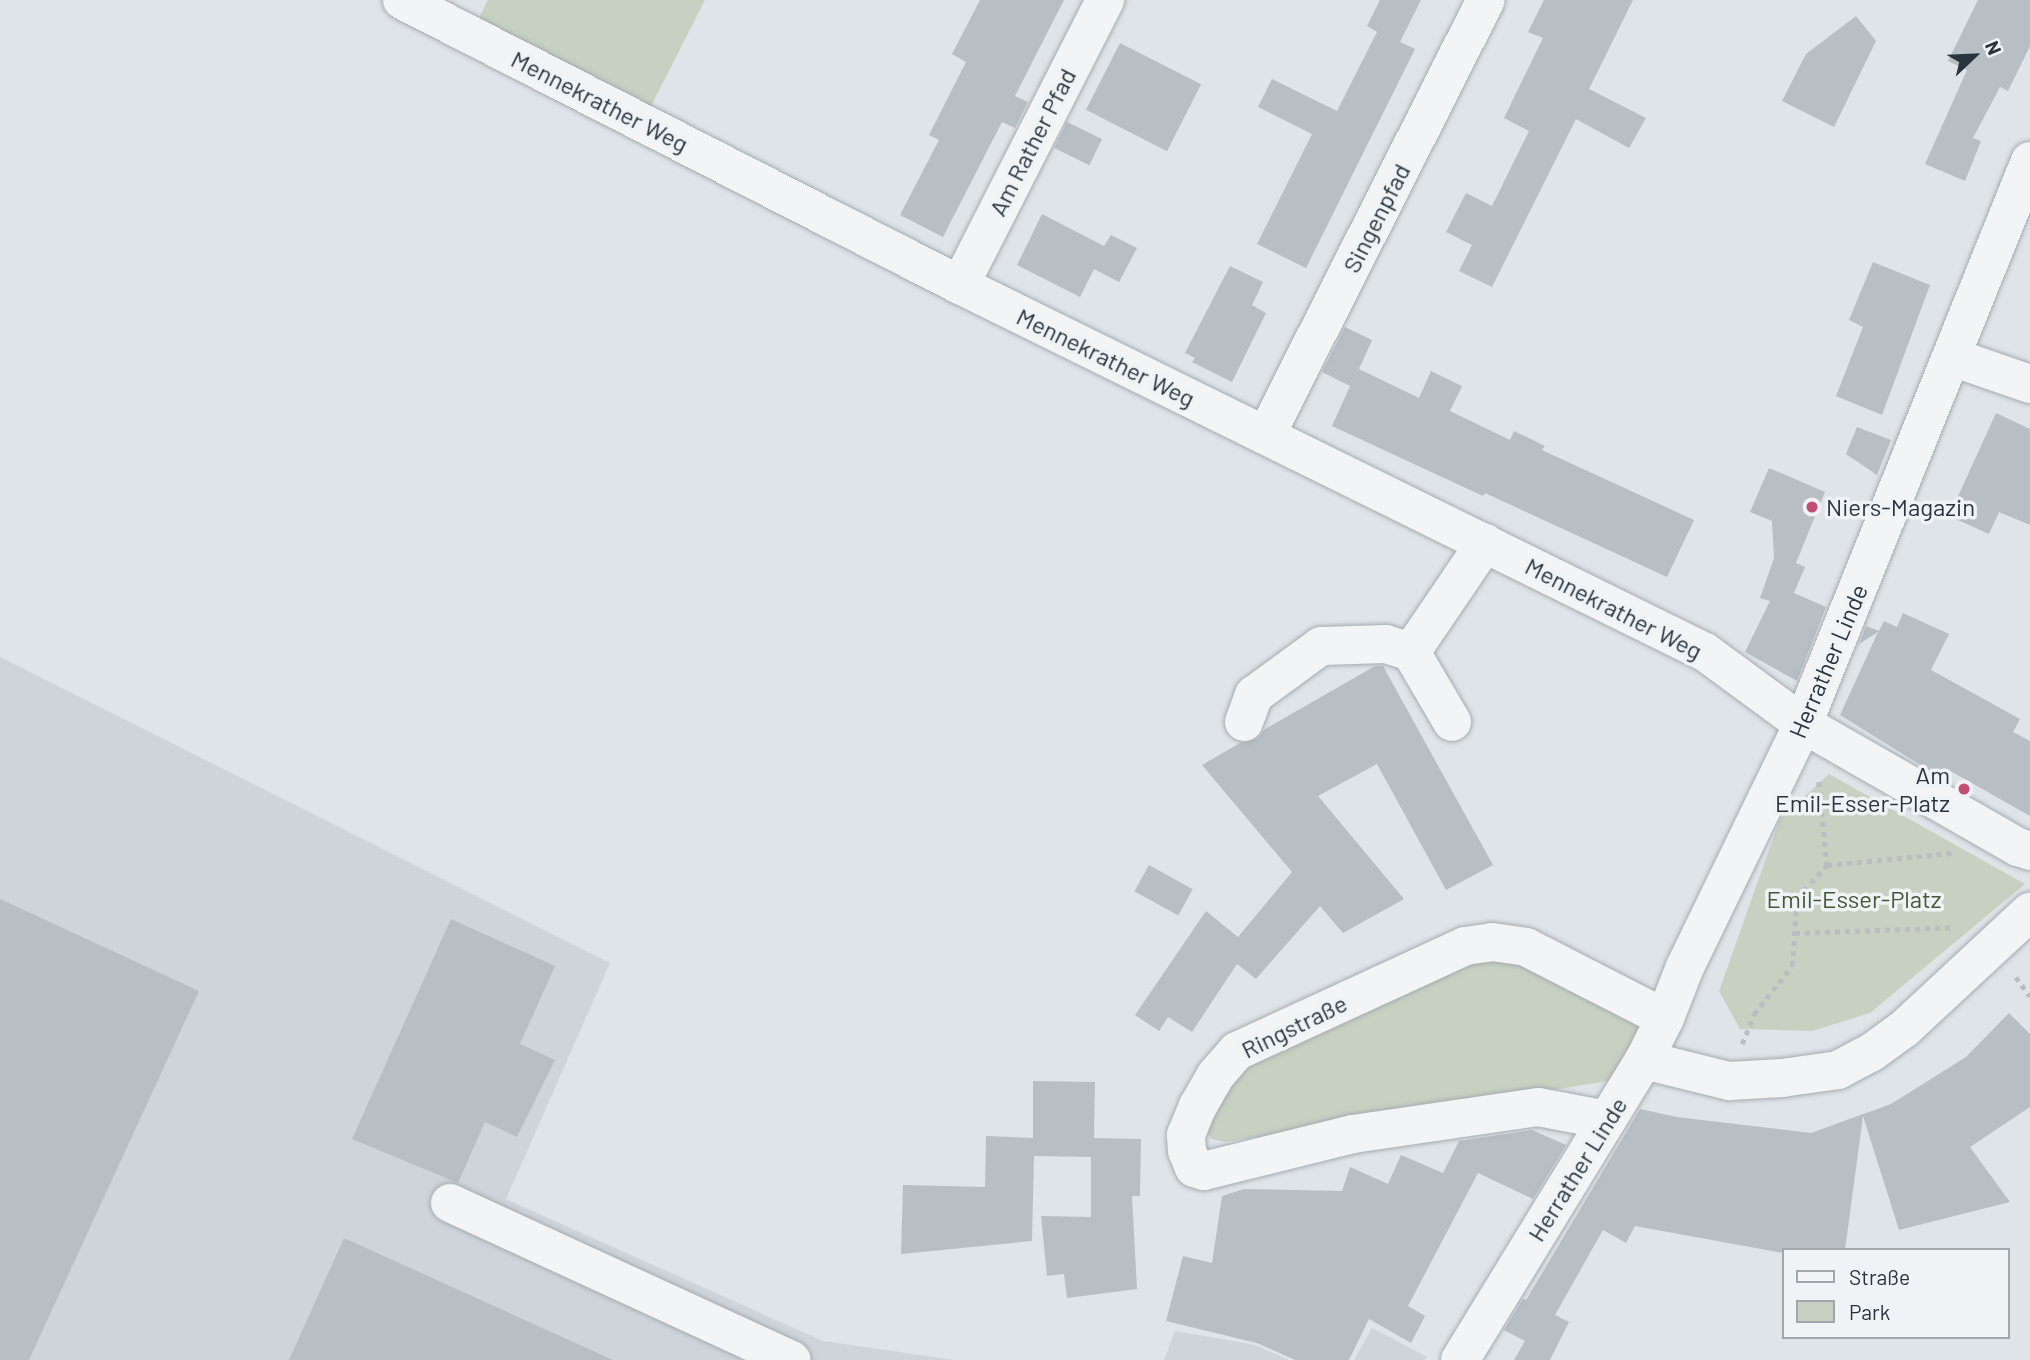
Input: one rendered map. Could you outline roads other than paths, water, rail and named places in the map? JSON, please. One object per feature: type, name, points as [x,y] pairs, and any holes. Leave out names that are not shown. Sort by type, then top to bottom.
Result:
[{"type":"street","name":"Mennekrather Weg","points":[[402,0],[960,285],[1705,652],[1815,731]]},
{"type":"street","name":"Am Rather Pfad","points":[[960,285],[1105,0]]},
{"type":"street","name":"Singenpfad","points":[[1266,435],[1486,0]]},
{"type":"street","name":"Herrather Linde","points":[[1460,1360],[1644,1060],[1665,1018],[1685,967],[1815,731],[1952,357],[2030,161]]},
{"type":"street","points":[[1952,357],[2030,384]]},
{"type":"street","points":[[1410,652],[1485,544]]},
{"type":"street","points":[[1244,722],[1254,695],[1321,646],[1386,644],[1410,652],[1452,722]]},
{"type":"street","points":[[1815,731],[2024,849]]},
{"type":"street","points":[[1644,1060],[1728,1081],[1782,1078],[1838,1070],[1872,1052],[1905,1028],[2024,918]]},
{"type":"street","name":"Ringstraße","points":[[1607,1120],[1538,1107],[1353,1134],[1205,1171],[1194,1168],[1187,1151],[1186,1135],[1215,1076],[1237,1051],[1465,947],[1492,942],[1526,947],[1665,1018]]},
{"type":"street","points":[[450,1203],[792,1360]]},
{"type":"place","name":"Niers-Magazin","points":[[1812,507]]},
{"type":"place","name":"Am Emil-Esser-Platz","points":[[1964,789]]},
{"type":"park label","name":"Emil-Esser-Platz","points":[[1854,899]]}]
